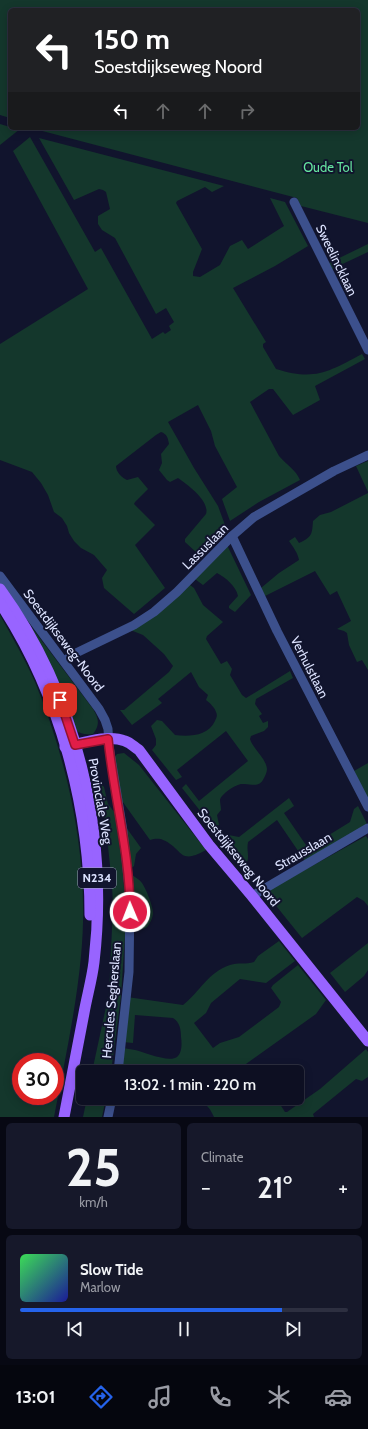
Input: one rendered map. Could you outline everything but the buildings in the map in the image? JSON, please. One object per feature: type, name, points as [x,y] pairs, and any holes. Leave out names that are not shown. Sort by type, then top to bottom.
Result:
[{"type":"main road","name":"Provinciale Weg","points":[[0,589],[31,635],[49,672],[65,713],[70,746]]},
{"type":"main road","name":"Provinciale Weg","points":[[0,603],[24,644],[70,746],[88,796],[97,860],[97,930],[94,964],[64,1117]]},
{"type":"main road","name":"Soestdijkseweg Noord","points":[[70,746],[108,739],[124,740],[139,750],[209,845],[252,896],[368,1041]]},
{"type":"street","name":"Sweelincklaan","points":[[294,202],[368,350]]},
{"type":"street","name":"Lassuslaan","points":[[64,661],[76,653],[134,625],[154,612],[177,592],[232,536],[254,517],[334,471],[368,455]]},
{"type":"street","name":"Verhulstlaan","points":[[232,536],[277,631],[368,807]]},
{"type":"street","name":"Soestdijkseweg-Noord","points":[[0,576],[100,709],[105,720]]},
{"type":"street","name":"Hercules Segherslaan","points":[[105,720],[108,729],[108,739],[123,831],[130,897],[129,972],[119,1065]]},
{"type":"street","name":"Strausslaan","points":[[252,896],[368,828]]},
{"type":"street","points":[[108,1117],[111,1105]]},
{"type":"green space","name":"Oude Tol","points":[[0,0],[368,0],[368,223],[301,206],[297,198],[39,130],[360,130],[360,8],[8,8],[8,117],[0,115]]},
{"type":"green space","points":[[0,124],[8,126],[8,130],[19,130],[0,145]]},
{"type":"green space","points":[[30,137],[95,252],[101,248],[152,339],[163,332],[165,334],[171,330],[169,326],[174,322],[166,308],[156,314],[115,238],[102,230],[98,224],[98,216],[110,209],[106,192],[99,189],[74,200],[39,138],[224,186],[212,192],[205,187],[177,201],[176,203],[202,249],[193,272],[193,276],[200,277],[220,265],[230,246],[242,240],[248,249],[284,226],[270,198],[285,202],[308,246],[275,266],[233,288],[266,342],[263,344],[263,347],[276,369],[289,373],[321,373],[340,366],[362,354],[365,359],[315,386],[320,400],[293,415],[273,389],[269,389],[250,402],[279,456],[294,470],[300,480],[259,502],[230,521],[222,499],[237,487],[215,446],[211,431],[198,405],[168,422],[218,506],[225,525],[197,553],[185,542],[185,539],[206,514],[205,504],[197,494],[178,478],[170,482],[159,470],[162,463],[161,454],[169,444],[166,435],[161,432],[156,435],[116,466],[118,473],[123,478],[127,480],[138,477],[148,489],[134,504],[155,525],[135,545],[165,588],[134,614],[104,588],[102,578],[107,570],[94,555],[81,548],[74,541],[62,518],[54,512],[48,495],[32,472],[0,460],[0,344],[88,289],[13,151]]},
{"type":"green space","points":[[368,244],[368,252],[332,269],[329,263]]},
{"type":"green space","points":[[368,461],[368,492],[356,466]]},
{"type":"green space","points":[[368,493],[368,670],[362,660],[357,662],[349,645],[347,633],[337,629],[351,621],[337,591],[330,595],[315,571],[265,596],[261,588],[279,573],[299,560],[289,541],[295,537],[299,543],[307,539],[312,533],[313,521],[320,515],[331,512]]},
{"type":"green space","points":[[226,544],[251,595],[235,612],[229,608],[229,606],[238,596],[237,592],[227,580],[217,573],[203,585],[191,576]]},
{"type":"green space","points":[[186,582],[194,588],[203,605],[223,622],[207,636],[206,639],[221,664],[227,661],[232,669],[230,675],[242,695],[246,698],[290,671],[293,678],[256,699],[255,704],[262,714],[259,716],[263,723],[268,721],[268,727],[264,731],[251,736],[250,739],[266,765],[266,773],[260,783],[254,785],[239,784],[223,795],[220,800],[221,810],[217,815],[219,825],[213,827],[182,788],[186,784],[199,801],[248,761],[226,731],[177,770],[182,777],[176,780],[152,750],[156,745],[156,739],[151,726],[157,720],[162,721],[175,735],[186,736],[203,733],[208,730],[217,717],[217,713],[211,704],[206,700],[208,695],[199,687],[191,672],[158,699],[162,703],[132,725],[120,710],[124,710],[169,672],[173,666],[164,654],[143,635],[128,629]]},
{"type":"green space","points":[[9,597],[93,709],[97,716],[98,725],[93,734],[83,734],[75,730]]},
{"type":"green space","points":[[0,615],[23,656],[47,714],[67,782],[80,851],[83,886],[81,956],[76,996],[64,1064],[64,1053],[12,1053],[12,1105],[56,1105],[54,1117],[0,1117]]},
{"type":"green space","points":[[124,753],[139,765],[206,850],[190,856],[185,856],[163,840],[150,840],[120,798],[114,758],[117,754]]},
{"type":"green space","points":[[368,763],[368,799],[354,771]]},
{"type":"green space","points":[[99,782],[104,787],[108,804],[115,813],[123,872],[126,920],[121,996],[112,1065],[94,1065],[109,993],[113,907],[108,846]]},
{"type":"green space","points":[[289,798],[294,806],[284,813],[308,848],[350,822],[354,809],[358,806],[367,824],[305,861],[277,820],[248,842],[248,857],[245,867],[218,833],[239,837]]},
{"type":"green space","points":[[123,823],[141,848],[136,854],[134,866],[129,870]]},
{"type":"green space","points":[[366,836],[368,839],[368,906],[364,901],[357,897],[302,938],[265,892]]},
{"type":"green space","points":[[130,874],[140,880],[144,886],[153,910],[151,920],[147,927],[132,931]]},
{"type":"green space","points":[[279,941],[295,961],[266,983],[240,979],[211,1003],[206,1013],[194,1023],[213,1048],[220,1043],[239,1037],[279,1007],[281,1002],[271,988],[298,965],[326,1000],[316,1014],[245,1065],[120,1065],[123,1048],[173,1059],[180,1053],[182,1043],[180,1026],[173,1018],[135,1015],[133,1043],[123,1042],[127,997],[183,1005],[210,977],[222,968],[233,964],[254,962],[258,956]]},
{"type":"green space","points":[[368,943],[368,970],[364,976],[345,992],[330,973]]},
{"type":"green space","points":[[366,1049],[368,1052],[368,1077],[362,1081],[356,1079],[313,1114],[314,1117],[214,1117],[206,1105],[280,1105],[285,1112],[287,1112],[297,1105],[304,1105],[304,1100],[320,1089]]},
{"type":"green space","points":[[86,1105],[105,1105],[102,1117],[83,1117]]},
{"type":"route","points":[[60,700],[75,745],[108,739],[123,831],[130,897],[130,912]]}]
